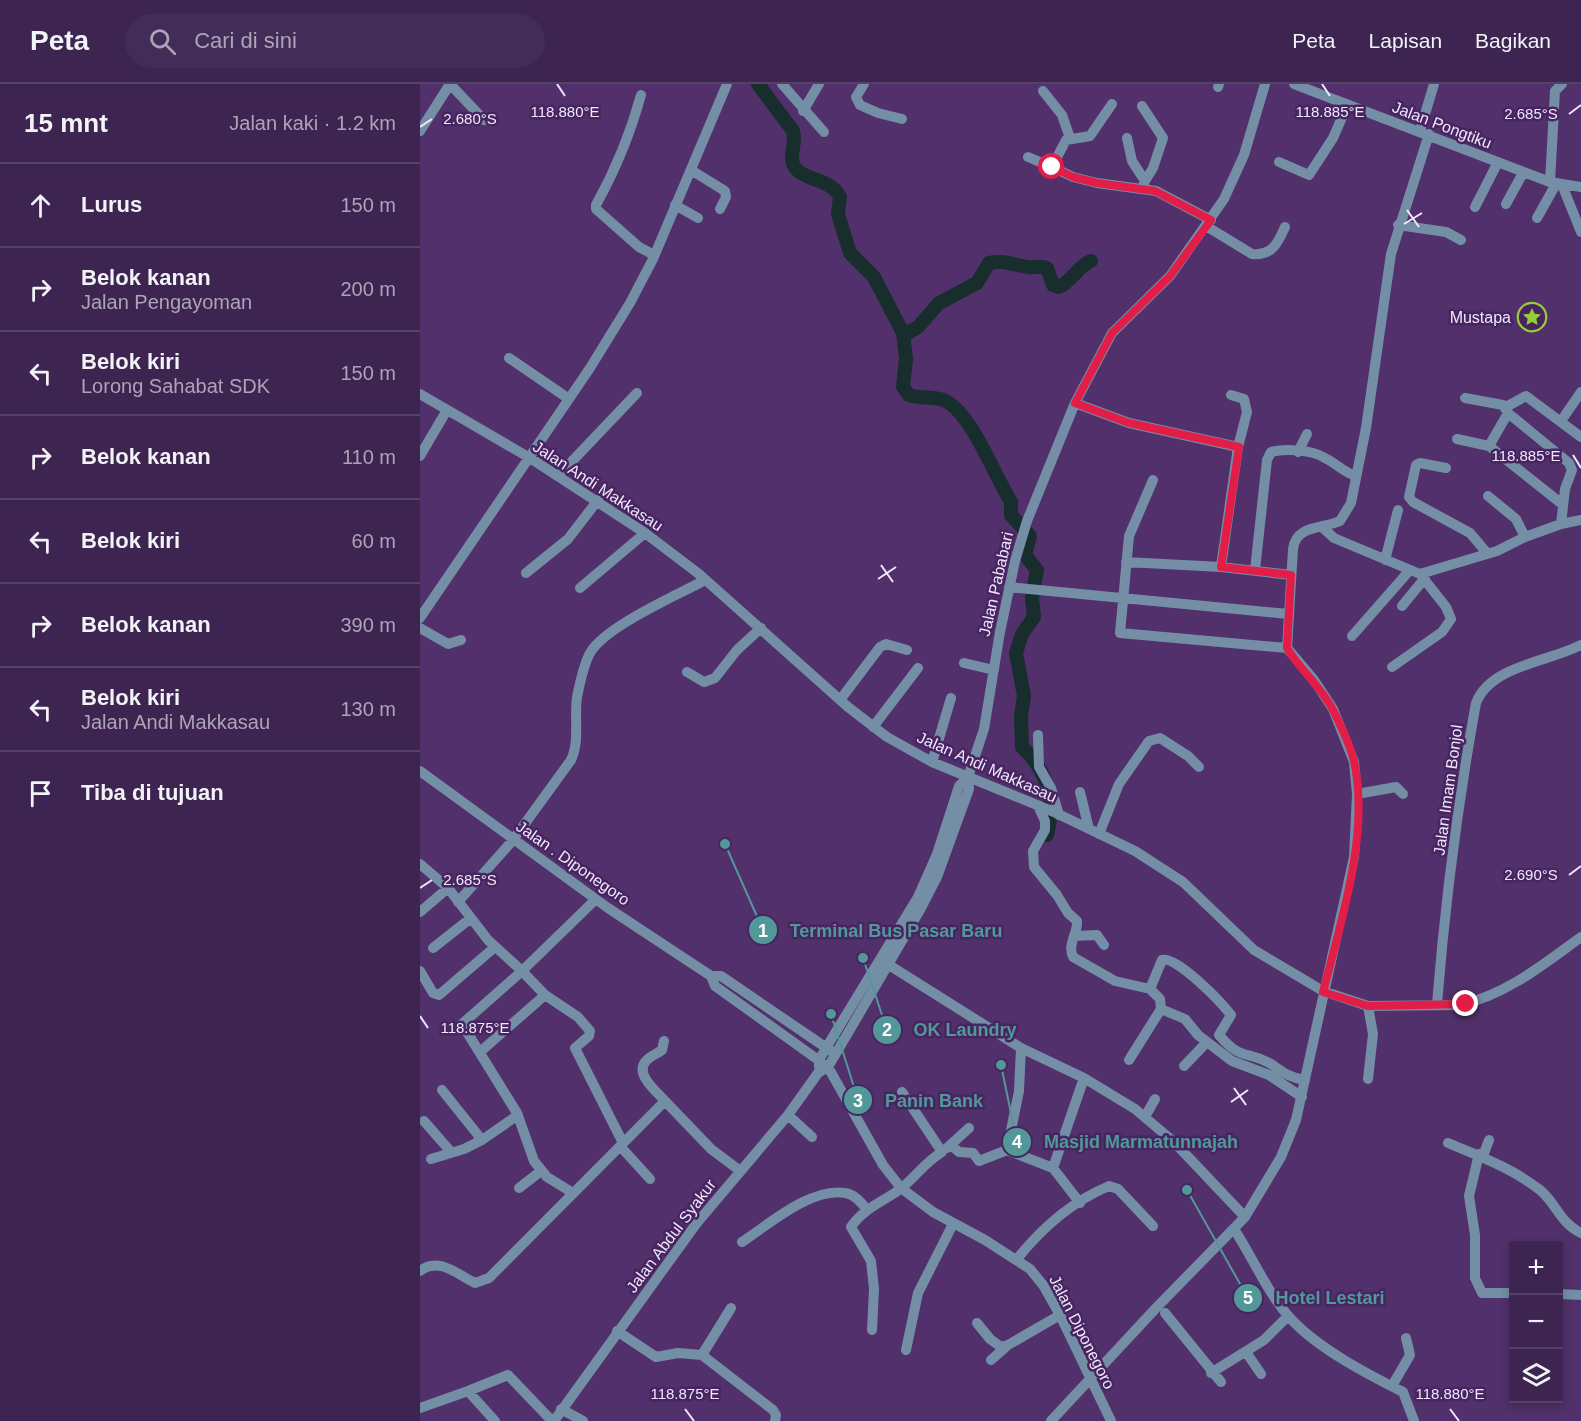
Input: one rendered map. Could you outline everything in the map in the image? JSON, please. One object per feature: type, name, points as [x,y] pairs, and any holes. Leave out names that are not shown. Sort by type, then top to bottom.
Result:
[{"type":"street","points":[[420,131],[450,84],[484,120]]},
{"type":"street","points":[[420,618],[530,458],[616,327],[654,255],[727,84]]},
{"type":"street","points":[[783,84],[803,111],[824,132]]},
{"type":"street","points":[[803,111],[819,84]]},
{"type":"street","points":[[864,84],[856,97],[860,105],[878,114],[902,119]]},
{"type":"street","name":"Jalan Pababari","points":[[968,777],[984,729],[1009,587],[1027,521],[1075,403],[1096,360],[1117,326],[1170,276],[1209,223],[1235,177],[1265,84]]},
{"type":"street","name":"Jalan Pongtiku","points":[[1294,84],[1347,106],[1425,132],[1556,184],[1581,187]]},
{"type":"street","points":[[1051,1421],[1157,1306],[1245,1217],[1281,1157],[1296,1120],[1354,857],[1357,794],[1354,762],[1333,709],[1318,686],[1287,648],[1293,544],[1297,535],[1340,521],[1348,512],[1366,428],[1391,254],[1425,132],[1434,84]]},
{"type":"street","points":[[1562,84],[1555,91],[1556,184],[1581,232]]},
{"type":"street","points":[[1043,91],[1062,115],[1070,138]]},
{"type":"street","points":[[641,95],[629,139],[596,209],[639,247],[654,255]]},
{"type":"street","points":[[1052,167],[1060,150],[1070,138],[1090,136],[1112,104]]},
{"type":"street","points":[[1142,106],[1163,138],[1153,168],[1143,185]]},
{"type":"street","points":[[1279,162],[1309,175],[1334,138],[1347,106]]},
{"type":"street","points":[[1127,138],[1131,161],[1143,185]]},
{"type":"street","points":[[1028,157],[1089,181],[1143,185],[1209,223],[1252,254],[1261,255],[1278,244],[1285,227]]},
{"type":"street","points":[[1475,207],[1498,162]]},
{"type":"street","points":[[691,170],[725,191],[726,197],[720,209]]},
{"type":"street","points":[[1506,204],[1523,172]]},
{"type":"street","points":[[1537,218],[1556,184]]},
{"type":"street","points":[[675,206],[698,218]]},
{"type":"street","points":[[1398,225],[1446,232],[1461,240]]},
{"type":"street","points":[[509,358],[569,399]]},
{"type":"street","points":[[1561,421],[1581,392]]},
{"type":"street","points":[[558,476],[637,393]]},
{"type":"street","name":"Jalan Andi Makkasau","points":[[420,394],[530,458],[645,532],[705,580],[873,727],[932,762],[1049,810],[1135,851],[1184,882],[1254,950],[1323,992],[1368,1006],[1460,1005],[1493,994],[1536,971],[1581,937]]},
{"type":"street","points":[[1221,567],[1247,406],[1242,397],[1231,395]]},
{"type":"street","points":[[1490,446],[1507,410],[1524,396],[1581,437]]},
{"type":"street","points":[[1465,398],[1507,410],[1571,465],[1562,504],[1562,524]]},
{"type":"street","points":[[1075,403],[1129,423],[1239,447]]},
{"type":"street","points":[[420,456],[447,410]]},
{"type":"street","points":[[1298,452],[1306,434]]},
{"type":"street","points":[[1457,438],[1490,446],[1562,504]]},
{"type":"street","points":[[1255,570],[1269,455],[1274,451],[1320,455],[1340,470],[1356,476]]},
{"type":"street","points":[[1446,468],[1420,463],[1416,465],[1409,497],[1413,502],[1470,533],[1487,554]]},
{"type":"street","points":[[1153,480],[1131,531],[1122,598],[1121,633],[1287,648]]},
{"type":"street","points":[[1488,496],[1516,519],[1525,537]]},
{"type":"street","points":[[526,573],[568,539],[598,500]]},
{"type":"street","points":[[1385,560],[1398,510]]},
{"type":"street","points":[[1352,636],[1418,574],[1504,549],[1525,537],[1581,520]]},
{"type":"street","points":[[1322,527],[1334,538],[1418,574],[1446,607],[1451,619],[1442,632],[1392,667]]},
{"type":"street","points":[[580,588],[645,532]]},
{"type":"street","points":[[1126,562],[1221,567],[1291,575]]},
{"type":"street","points":[[1402,606],[1418,574]]},
{"type":"street","points":[[460,900],[513,840],[574,753],[577,697],[591,652],[602,640],[622,626],[705,580]]},
{"type":"street","points":[[1009,587],[1288,614]]},
{"type":"street","points":[[420,628],[448,644],[461,640]]},
{"type":"street","points":[[687,672],[704,681],[715,678],[737,650],[761,628]]},
{"type":"street","points":[[840,700],[880,648],[886,644],[907,650]]},
{"type":"street","name":"Jalan Imam Bonjol","points":[[1437,1004],[1442,938],[1463,775],[1479,694],[1493,681],[1581,645]]},
{"type":"street","points":[[964,663],[994,670]]},
{"type":"street","points":[[873,727],[918,668]]},
{"type":"street","points":[[932,762],[951,698]]},
{"type":"street","points":[[1038,735],[1039,766],[1051,788],[1045,830],[1033,851],[1035,867],[1068,913],[1077,921],[1078,936],[1070,949],[1072,957],[1115,981],[1150,989],[1160,999],[1161,1009],[1129,1060]]},
{"type":"street","points":[[1094,832],[1119,784],[1149,741],[1160,738],[1168,742],[1199,767]]},
{"type":"street","name":"Jalan . Diponegoro","points":[[420,771],[596,899],[711,976]]},
{"type":"street","name":"Jalan Abdul Syakur","points":[[553,1421],[617,1331],[739,1170],[788,1115],[822,1067],[836,1055],[918,897],[937,854],[959,786],[968,777]]},
{"type":"street","points":[[1357,794],[1396,787],[1403,794]]},
{"type":"street","points":[[1080,792],[1094,832]]},
{"type":"street","points":[[420,864],[460,900],[471,918],[495,947],[545,995],[578,1017],[590,1031],[589,1036],[575,1048],[621,1144],[650,1179]]},
{"type":"street","points":[[420,912],[448,888]]},
{"type":"street","points":[[573,1193],[541,1171],[532,1155],[518,1116],[463,1023],[522,971],[596,899]]},
{"type":"street","points":[[433,948],[471,918]]},
{"type":"street","points":[[1078,936],[1097,935],[1104,945]]},
{"type":"street","points":[[421,975],[433,993],[441,994],[495,947]]},
{"type":"street","points":[[1150,989],[1162,960],[1169,959],[1193,976],[1231,1015],[1213,1041],[1184,1066]]},
{"type":"street","points":[[885,963],[1021,1048],[1084,1078],[1145,1117],[1174,1142],[1245,1217]]},
{"type":"street","name":"Jalan Abdul Syakur","points":[[822,1067],[826,1048],[885,963]]},
{"type":"street","points":[[711,976],[721,976],[836,1055]]},
{"type":"street","name":"Jalan Diponegoro","points":[[711,976],[715,986],[822,1067],[901,1188],[953,1224],[1017,1259],[1043,1285],[1111,1421]]},
{"type":"street","points":[[480,1052],[545,995]]},
{"type":"street","points":[[1368,1006],[1373,1034],[1368,1079]]},
{"type":"street","points":[[1161,1009],[1185,1019],[1213,1041],[1232,1061],[1303,1089]]},
{"type":"street","points":[[664,1041],[662,1050],[645,1062],[642,1068],[644,1077],[711,1149],[739,1170]]},
{"type":"street","points":[[1213,1041],[1237,1053],[1265,1062],[1303,1089]]},
{"type":"street","points":[[1007,1150],[1019,1091],[1021,1048]]},
{"type":"street","points":[[1053,1168],[1084,1078]]},
{"type":"street","points":[[442,1090],[482,1140]]},
{"type":"street","points":[[902,1092],[947,1149],[973,1153],[979,1161],[1007,1150],[1053,1168],[1080,1203]]},
{"type":"street","points":[[1145,1117],[1155,1099]]},
{"type":"street","points":[[420,1271],[431,1265],[439,1265],[475,1283],[484,1281],[665,1101]]},
{"type":"street","points":[[788,1115],[812,1137]]},
{"type":"street","points":[[431,1159],[482,1140],[518,1116]]},
{"type":"street","points":[[424,1121],[450,1152]]},
{"type":"street","points":[[872,1330],[874,1289],[871,1261],[850,1227],[867,1210],[901,1188],[922,1166],[947,1149],[969,1128]]},
{"type":"street","points":[[1489,1140],[1481,1155],[1469,1196],[1475,1235],[1475,1278],[1482,1293],[1509,1293]]},
{"type":"street","points":[[1448,1143],[1481,1155],[1542,1191],[1560,1217],[1581,1233]]},
{"type":"street","points":[[519,1188],[541,1171]]},
{"type":"street","points":[[1017,1259],[1033,1240],[1080,1203],[1113,1186],[1153,1226]]},
{"type":"street","points":[[742,1242],[790,1209],[818,1197],[846,1192],[856,1198],[867,1210]]},
{"type":"street","points":[[906,1350],[918,1293],[953,1224]]},
{"type":"street","points":[[1234,1229],[1288,1316],[1344,1359],[1406,1394],[1414,1421]]},
{"type":"street","points":[[1563,1294],[1581,1295]]},
{"type":"street","points":[[702,1355],[731,1308]]},
{"type":"street","points":[[1166,1313],[1211,1373],[1221,1382]]},
{"type":"street","points":[[991,1360],[1008,1346],[1059,1314]]},
{"type":"street","points":[[1211,1373],[1263,1340],[1288,1316]]},
{"type":"street","points":[[977,1323],[990,1339],[1001,1347],[1008,1346]]},
{"type":"street","points":[[617,1331],[656,1357],[678,1353],[702,1355],[773,1410],[776,1415],[775,1421]]},
{"type":"street","points":[[1392,1386],[1410,1355],[1406,1338]]},
{"type":"street","points":[[1246,1352],[1261,1374]]},
{"type":"street","points":[[420,1408],[508,1376],[553,1421]]},
{"type":"street","points":[[468,1391],[495,1421]]},
{"type":"street","points":[[561,1409],[583,1421]]},
{"type":"waterway","points":[[758,84],[793,131],[792,160],[797,170],[829,186],[840,197],[838,214],[850,253],[874,277],[903,333],[906,359],[903,387],[909,395],[946,401],[965,419],[1011,502],[1011,515],[1030,536],[1025,555],[1037,570],[1032,598],[1034,617],[1022,634],[1016,653],[1024,696],[1021,716],[1022,747],[1038,766],[1047,787],[1050,799],[1050,823],[1047,835]]},
{"type":"waterway","points":[[903,333],[908,333],[918,327],[939,303],[977,283],[989,263],[1004,262],[1047,268],[1053,285],[1059,287],[1091,261]]},
{"type":"place","name":"Mustapa","points":[[1532,317]]},
{"type":"place","name":"Terminal Bus Pasar Baru","points":[[725,844]]},
{"type":"place","name":"OK Laundry","points":[[863,958]]},
{"type":"place","name":"Panin Bank","points":[[831,1014]]},
{"type":"place","name":"Masjid Marmatunnajah","points":[[1001,1065]]},
{"type":"place","name":"Hotel Lestari","points":[[1187,1190]]},
{"type":"route","points":[[1052,167],[1073,177],[1097,183],[1155,191],[1211,220],[1170,276],[1117,326],[1105,343],[1075,403],[1129,423],[1239,447],[1221,567],[1291,575],[1287,648],[1323,691],[1349,744],[1354,762],[1357,794],[1354,857],[1341,923],[1323,992],[1368,1006],[1466,1004]]}]
